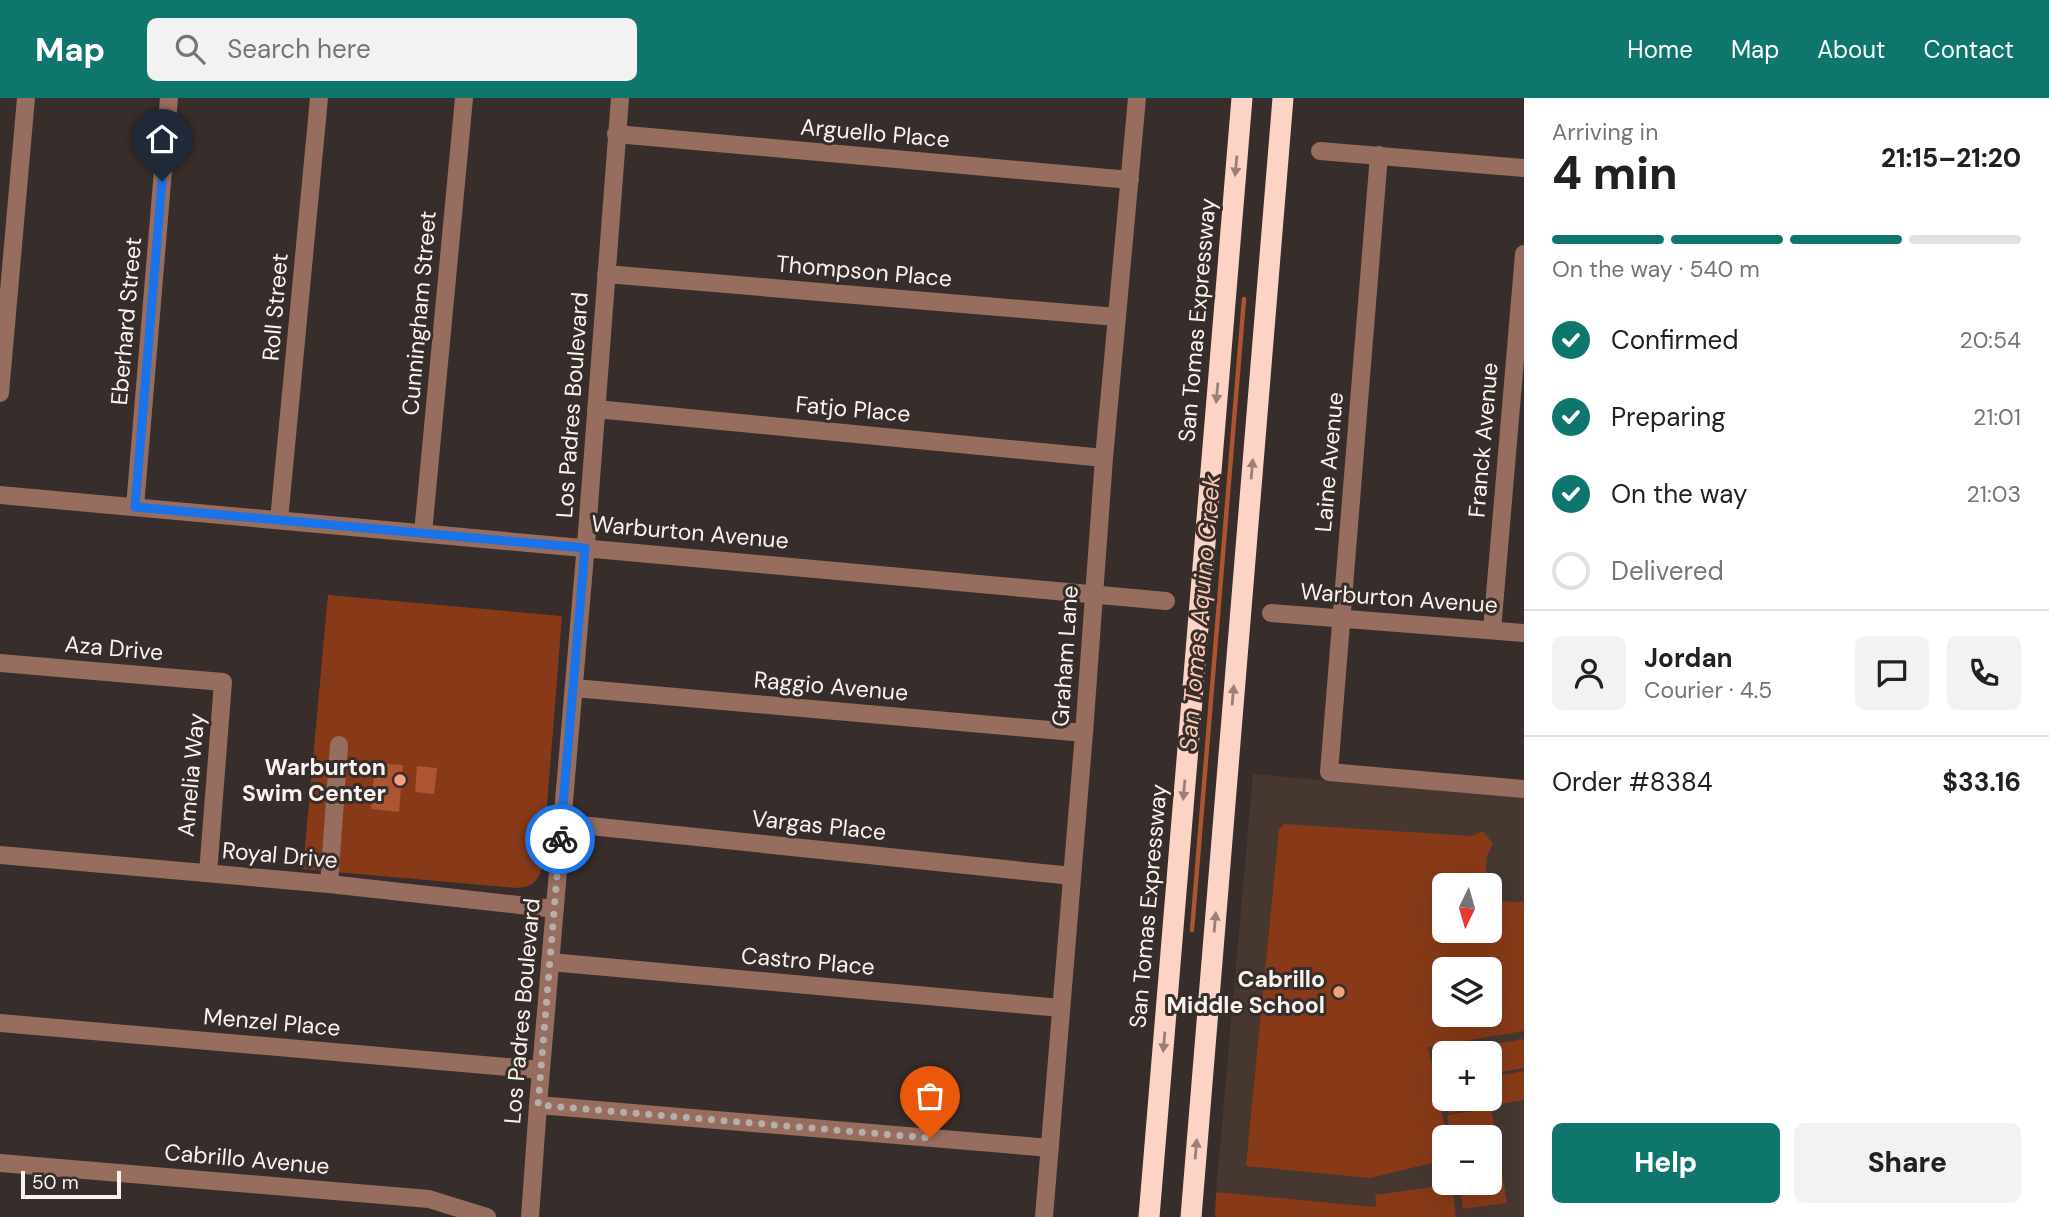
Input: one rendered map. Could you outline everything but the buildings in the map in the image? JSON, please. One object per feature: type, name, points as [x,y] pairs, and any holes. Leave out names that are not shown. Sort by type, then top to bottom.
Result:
[{"type":"highway","name":"San Tomas Expressway","points":[[1149,1217],[1242,98]]},
{"type":"highway","points":[[1191,1217],[1283,98]]},
{"type":"highway","points":[[1136,1217],[1153,1175]]},
{"type":"street","points":[[0,393],[26,98]]},
{"type":"street","name":"Eberhard Street","points":[[135,507],[169,98]]},
{"type":"street","name":"Roll Street","points":[[279,520],[319,98]]},
{"type":"street","name":"Cunningham Street","points":[[423,533],[464,98]]},
{"type":"street","name":"Los Padres Boulevard","points":[[530,1217],[620,98]]},
{"type":"street","name":"Graham Lane","points":[[1044,1217],[1104,458],[1137,98]]},
{"type":"street","name":"Arguello Place","points":[[617,134],[1130,180]]},
{"type":"street","points":[[1321,150],[1524,168]]},
{"type":"street","name":"Laine Avenue","points":[[1379,155],[1329,772],[1524,789]]},
{"type":"street","name":"Franck Avenue","points":[[1492,630],[1524,254]]},
{"type":"street","name":"Thompson Place","points":[[606,274],[1117,317]]},
{"type":"street","name":"Fatjo Place","points":[[596,410],[1104,458]]},
{"type":"street","name":"Warburton Avenue","points":[[0,495],[1166,601]]},
{"type":"street","name":"Warburton Avenue","points":[[1271,613],[1524,633]]},
{"type":"street","name":"Aza Drive","points":[[0,663],[223,682]]},
{"type":"street","name":"Amelia Way","points":[[208,873],[223,682]]},
{"type":"street","name":"Raggio Avenue","points":[[574,688],[1084,733]]},
{"type":"street","points":[[329,884],[340,745]]},
{"type":"street","name":"Vargas Place","points":[[561,823],[1072,876]]},
{"type":"street","name":"Royal Drive","points":[[0,855],[329,884],[555,909]]},
{"type":"street","name":"Castro Place","points":[[550,962],[1061,1008]]},
{"type":"street","name":"Menzel Place","points":[[0,1023],[541,1070]]},
{"type":"street","points":[[538,1105],[1050,1148]]},
{"type":"street","name":"Cabrillo Avenue","points":[[0,1163],[429,1199],[487,1217]]},
{"type":"shaded area","points":[[328,595],[562,616],[542,869],[532,883],[516,888],[303,869]]},
{"type":"shaded area","points":[[375,763],[403,765],[399,812],[371,809]]},
{"type":"shaded area","points":[[417,766],[437,768],[434,794],[415,792]]},
{"type":"shaded area","name":"Cabrillo Middle School","points":[[1253,774],[1524,797],[1524,1217],[1456,1217],[1453,1195],[1502,1195],[1502,1125],[1432,1125],[1432,1187],[1375,1196],[1376,1207],[1216,1192]]},
{"type":"shaded area","points":[[1284,824],[1471,836],[1483,831],[1493,844],[1487,856],[1486,873],[1432,873],[1432,943],[1502,943],[1502,901],[1523,902],[1524,899],[1524,1031],[1464,1041],[1432,1041],[1432,1046],[1428,1047],[1432,1066],[1432,1111],[1442,1111],[1444,1125],[1432,1125],[1432,1163],[1370,1178],[1246,1166],[1279,829]]},
{"type":"shaded area","points":[[1524,1039],[1524,1068],[1502,1072],[1502,1043]]},
{"type":"shaded area","points":[[1524,1071],[1524,1100],[1502,1104],[1502,1075]]},
{"type":"shaded area","points":[[1492,1111],[1494,1125],[1449,1125],[1447,1115]]},
{"type":"shaded area","points":[[1502,1173],[1507,1203],[1463,1209],[1461,1195],[1502,1195]]},
{"type":"shaded area","points":[[1432,1187],[1432,1195],[1453,1195],[1456,1217],[1215,1217],[1216,1192],[1376,1207],[1375,1195]]},
{"type":"waterway","name":"San Tomas Aquino Creek","points":[[1192,930],[1244,299]]},
{"type":"way so far","points":[[560,839],[538,1105],[930,1138]]},
{"type":"place","name":"Warburton Swim Center","points":[[400,780]]},
{"type":"place","name":"Cabrillo Middle School","points":[[1339,992]]},
{"type":"route","points":[[162,181],[135,507],[585,548],[560,839]]}]
